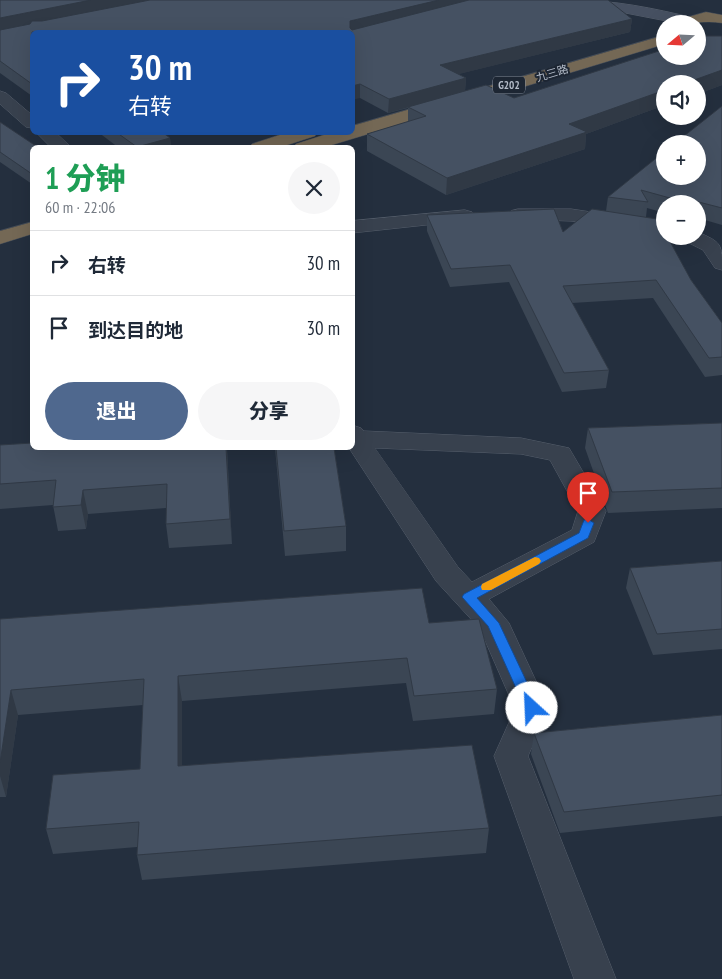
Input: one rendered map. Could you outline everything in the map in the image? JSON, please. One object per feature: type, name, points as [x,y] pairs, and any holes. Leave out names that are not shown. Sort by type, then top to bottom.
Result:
[{"type":"highway","name":"九三路","points":[[355,119],[656,31]]},
{"type":"highway","name":"九三路","points":[[355,131],[656,42]]},
{"type":"highway","points":[[268,145],[299,135]]},
{"type":"highway","name":"九三路","points":[[311,145],[343,135]]},
{"type":"highway","points":[[0,223],[30,215]]},
{"type":"highway","points":[[0,238],[30,229]]},
{"type":"main road","points":[[579,0],[664,15]]},
{"type":"main road","points":[[636,0],[680,15]]},
{"type":"street","points":[[0,96],[30,121]]},
{"type":"street","points":[[48,135],[59,145]]},
{"type":"street","points":[[355,227],[482,215]]},
{"type":"street","points":[[502,215],[571,215],[656,228]]},
{"type":"street","points":[[706,244],[711,246],[722,264]]},
{"type":"street","points":[[355,436],[448,574],[493,623],[532,708],[511,756],[595,979]]},
{"type":"street","points":[[355,436],[521,446],[560,454],[592,511],[584,535],[468,597]]},
{"type":"street","points":[[520,736],[558,733]]},
{"type":"building","points":[[0,0],[91,0],[0,18]]},
{"type":"building","points":[[150,0],[439,0],[350,21],[350,28],[352,30],[30,30],[30,83],[0,61],[0,30],[30,24],[32,21],[42,21]]},
{"type":"building","points":[[469,0],[608,0],[632,19],[440,65],[466,78],[389,99],[360,84],[355,85],[355,30],[352,30]]},
{"type":"building","points":[[706,36],[722,36],[722,70],[706,76],[656,75],[656,93],[569,124],[587,132],[447,178],[367,134],[426,116],[408,107],[486,85],[514,98],[656,52],[656,65],[706,65]]},
{"type":"building","points":[[722,106],[722,208],[706,204],[706,195],[659,195],[641,190],[648,202],[608,197],[656,158],[656,185],[706,185],[706,135],[685,135],[698,125],[706,125],[706,119]]},
{"type":"building","points":[[0,122],[34,145],[30,145],[30,173],[0,152]]},
{"type":"building","points":[[120,135],[166,135],[170,138],[144,145],[134,145]]},
{"type":"building","points":[[554,209],[563,232],[592,209],[656,219],[656,245],[672,245],[691,280],[722,323],[722,357],[709,358],[656,280],[563,286],[609,370],[564,373],[510,265],[451,269],[427,215]]},
{"type":"building","points":[[722,423],[722,488],[612,492],[588,428]]},
{"type":"building","points":[[30,443],[30,450],[226,450],[230,519],[166,524],[167,484],[83,490],[81,505],[53,507],[56,480],[0,484],[0,445]]},
{"type":"building","points":[[276,450],[334,450],[346,526],[284,531]]},
{"type":"building","points":[[722,561],[722,629],[657,634],[630,568]]},
{"type":"building","points":[[422,588],[429,623],[479,619],[497,689],[414,696],[407,658],[178,676],[178,766],[472,745],[489,828],[137,855],[139,822],[46,829],[53,775],[140,769],[144,679],[11,690],[0,763],[0,619]]},
{"type":"building","points":[[722,715],[722,795],[564,812],[534,733]]},
{"type":"slow traffic","points":[[487,587],[535,561]]},
{"type":"route","points":[[532,708],[493,623],[468,597],[584,535],[588,523]]}]
